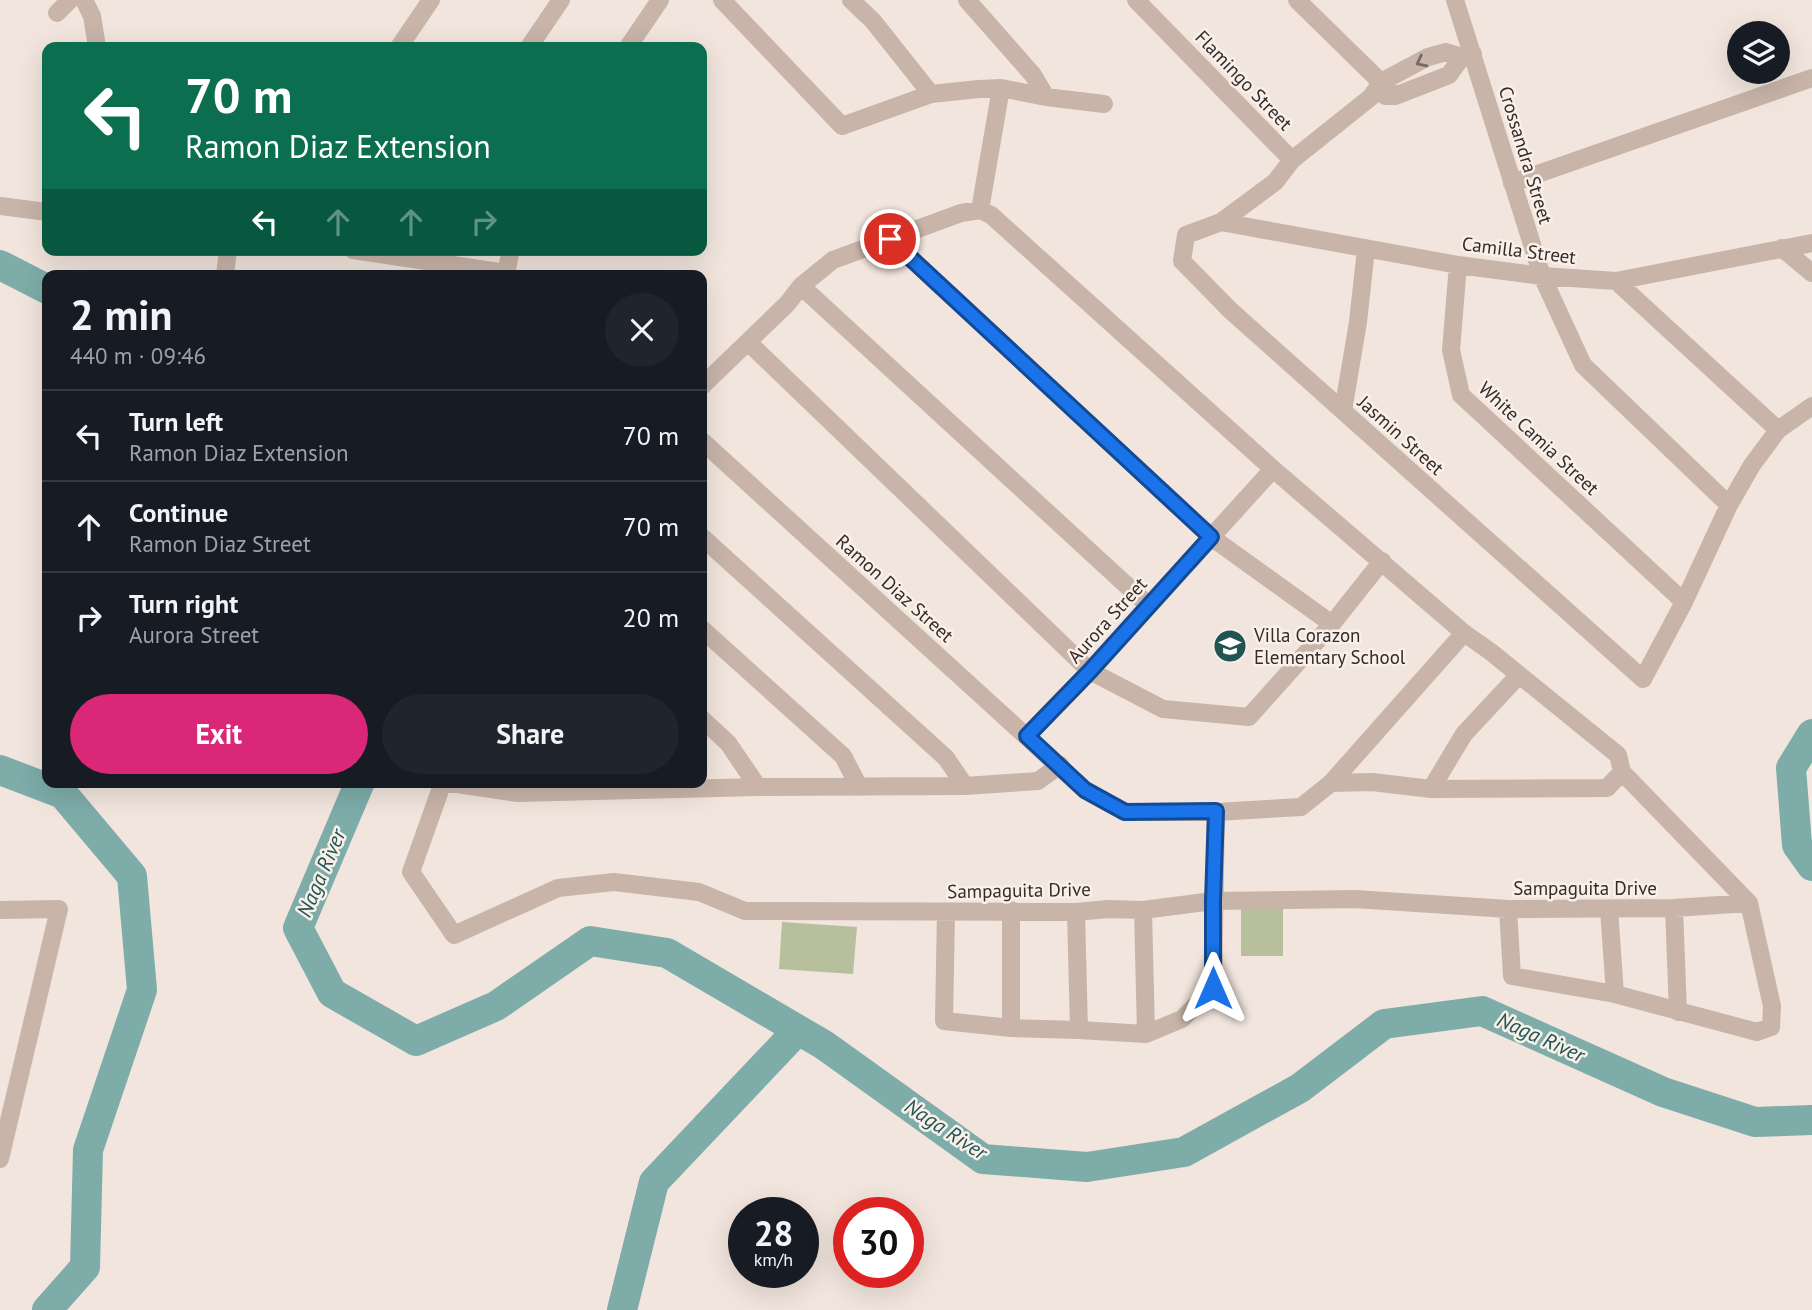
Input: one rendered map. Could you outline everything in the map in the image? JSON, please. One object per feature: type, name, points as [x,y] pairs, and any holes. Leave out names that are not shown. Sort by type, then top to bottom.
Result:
[{"type":"street","points":[[85,0],[92,16],[96,42]]},
{"type":"street","points":[[402,42],[431,0]]},
{"type":"street","points":[[532,42],[561,0]]},
{"type":"street","points":[[631,42],[660,0]]},
{"type":"street","points":[[722,0],[842,126],[931,94],[1001,88],[1104,104]]},
{"type":"street","points":[[851,0],[873,21],[931,94]]},
{"type":"street","points":[[967,0],[1033,75],[1046,97]]},
{"type":"street","name":"Flamingo Street","points":[[1136,0],[1292,160]]},
{"type":"street","points":[[1297,0],[1376,89],[1395,96],[1449,75],[1467,55]]},
{"type":"street","name":"Crossandra Street","points":[[1455,0],[1467,55],[1542,276],[1583,365],[1729,505]]},
{"type":"street","points":[[1221,222],[1275,182],[1292,160],[1376,89],[1429,57],[1446,52],[1467,55]]},
{"type":"street","points":[[1512,183],[1812,78]]},
{"type":"street","points":[[980,210],[1001,88]]},
{"type":"street","points":[[0,206],[42,211]]},
{"type":"street","points":[[707,381],[801,286],[833,260],[961,213],[980,210],[991,215],[1273,469],[1464,632],[1618,755],[1622,772],[1749,903],[1772,1006],[1771,1027],[1757,1032],[1615,994],[1512,976],[1508,909]]},
{"type":"street","name":"Camilla Street","points":[[1221,222],[1458,265],[1542,276],[1616,281],[1812,243]]},
{"type":"street","name":"Jasmin Street","points":[[1221,222],[1186,235],[1182,261],[1230,310],[1643,680],[1685,602]]},
{"type":"street","points":[[890,239],[1211,537],[1332,624]]},
{"type":"street","points":[[1782,248],[1812,273]]},
{"type":"street","points":[[1343,411],[1358,322],[1366,249]]},
{"type":"street","points":[[392,256],[482,270]]},
{"type":"street","name":"White Camia Street","points":[[1458,265],[1451,350],[1461,395],[1685,602]]},
{"type":"street","points":[[1616,281],[1778,430]]},
{"type":"street","points":[[801,286],[1148,605]]},
{"type":"street","points":[[748,342],[1090,671],[1163,709],[1249,718],[1332,624],[1382,561]]},
{"type":"street","points":[[1685,602],[1729,505],[1752,465],[1778,430],[1812,406]]},
{"type":"street","name":"Ramon Diaz Street","points":[[707,447],[1085,790],[1125,812],[1301,807],[1331,783],[1464,632]]},
{"type":"street","name":"Aurora Street","points":[[1027,736],[1090,671],[1273,469]]},
{"type":"street","points":[[707,542],[946,758],[965,786]]},
{"type":"street","points":[[707,634],[843,756],[859,787]]},
{"type":"street","points":[[1431,789],[1464,734],[1519,675]]},
{"type":"street","points":[[707,724],[728,743],[758,787]]},
{"type":"street","points":[[707,786],[965,786],[1038,781],[1060,765]]},
{"type":"street","points":[[1331,783],[1371,782],[1431,789],[1607,788],[1622,772]]},
{"type":"street","name":"Sampaguita Drive","points":[[441,788],[411,872],[454,935],[558,888],[614,882],[699,892],[745,911],[1076,912],[1143,909],[1213,901],[1355,899],[1508,909],[1674,908],[1749,903]]},
{"type":"street","points":[[946,912],[944,1021],[1011,1028],[1146,1034],[1182,1018],[1213,988],[1216,811]]},
{"type":"street","points":[[1674,908],[1678,1012]]},
{"type":"street","points":[[0,910],[59,909],[0,1159]]},
{"type":"street","points":[[1143,909],[1146,1034]]},
{"type":"street","points":[[1609,909],[1615,994]]},
{"type":"street","points":[[1011,910],[1011,1028]]},
{"type":"street","points":[[1076,912],[1079,1030]]},
{"type":"green space","points":[[1241,906],[1283,906],[1283,956],[1241,956]]},
{"type":"green space","points":[[782,922],[857,927],[853,974],[779,969]]},
{"type":"waterway","name":"Naga River","points":[[0,265],[42,286]]},
{"type":"waterway","name":"Naga River","points":[[1812,734],[1791,768],[1797,845],[1812,866]]},
{"type":"waterway","name":"Naga River","points":[[0,770],[42,786]]},
{"type":"waterway","name":"Naga River","points":[[47,788],[63,794],[132,876],[142,990],[88,1150],[85,1267],[47,1310]]},
{"type":"waterway","name":"Naga River","points":[[357,788],[298,928],[332,993],[416,1041],[496,1006],[590,941],[667,953],[824,1045],[983,1159],[1087,1167],[1184,1152],[1300,1088],[1384,1024],[1482,1011],[1663,1092],[1755,1122],[1812,1120]]},
{"type":"waterway","points":[[622,1310],[654,1182],[798,1030]]},
{"type":"place","name":"Villa Corazon Elementary School","points":[[1230,646]]},
{"type":"route","points":[[890,239],[1211,537],[1090,671],[1027,736],[1085,790],[1125,812],[1216,811],[1213,988]]}]
